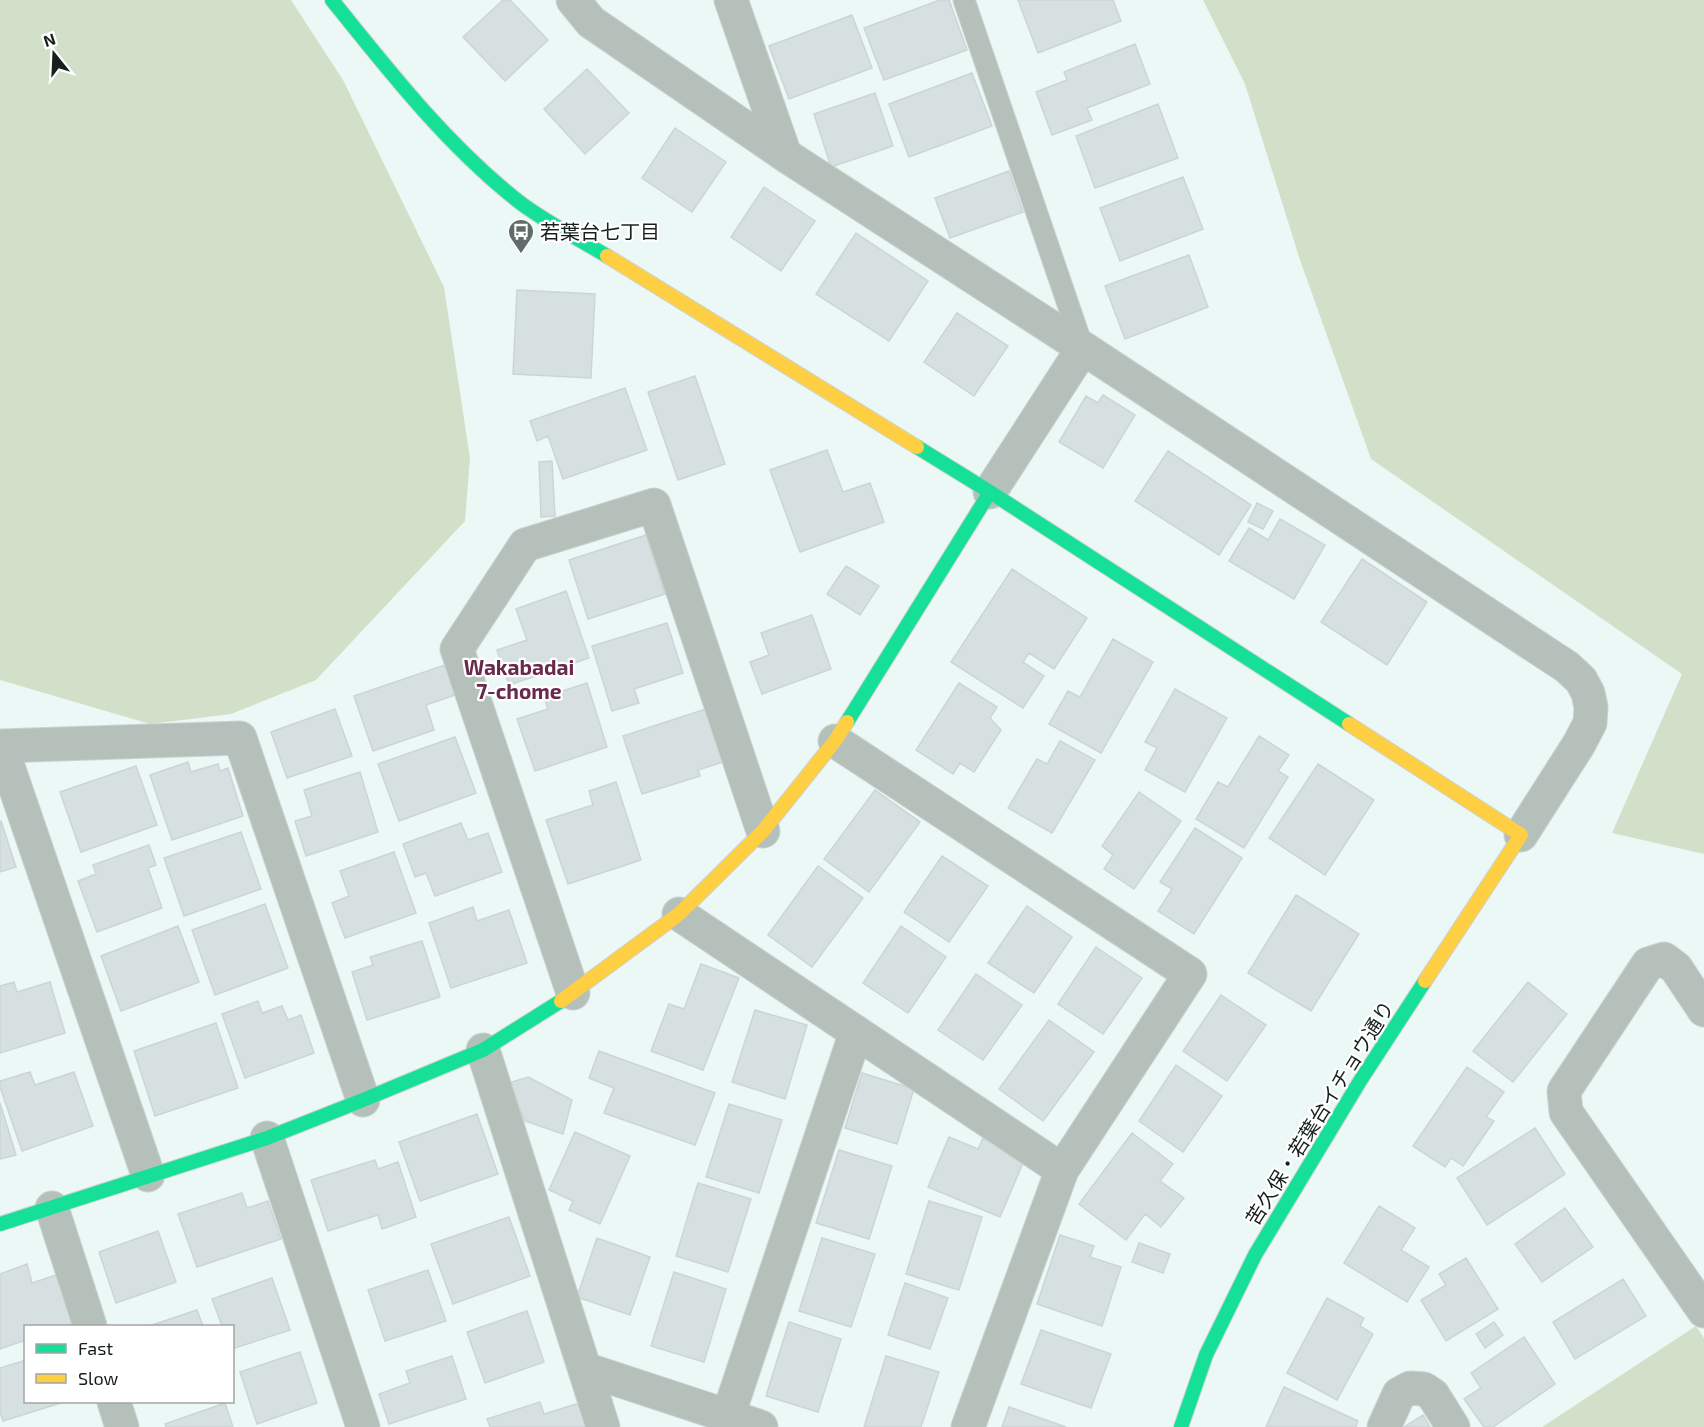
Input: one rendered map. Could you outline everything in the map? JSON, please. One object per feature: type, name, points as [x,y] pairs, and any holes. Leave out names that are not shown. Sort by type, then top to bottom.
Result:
[{"type":"street","points":[[332,0],[393,76],[461,152],[519,201],[990,492],[1521,835],[1590,723],[1591,707],[1588,693],[1581,680],[1567,667],[785,155],[591,22],[573,0]]},
{"type":"street","points":[[731,0],[785,155]]},
{"type":"street","points":[[0,1224],[267,1138],[483,1050],[573,993],[679,914],[763,831],[835,741],[990,492],[1083,348]]},
{"type":"street","points":[[573,993],[457,649],[525,545],[654,505],[763,831]]},
{"type":"street","points":[[148,1175],[2,746],[240,738],[363,1100]]},
{"type":"street","points":[[835,741],[1190,974],[1062,1170],[968,1427]]},
{"type":"street","name":"苦久保・若葉台イチョウ通り","points":[[1181,1427],[1206,1355],[1254,1255],[1360,1081],[1521,835]]},
{"type":"street","points":[[679,914],[1062,1170]]},
{"type":"street","points":[[1704,1010],[1676,968],[1664,959],[1648,964],[1564,1091],[1566,1112],[1704,1311]]},
{"type":"street","points":[[728,1416],[855,1032]]},
{"type":"street","points":[[483,1050],[603,1427]]},
{"type":"street","points":[[267,1138],[363,1427]]},
{"type":"street","points":[[52,1208],[90,1325]]},
{"type":"street","points":[[585,1370],[761,1427]]},
{"type":"street","points":[[1384,1427],[1398,1394],[1410,1388],[1424,1389],[1433,1395],[1453,1427]]},
{"type":"street","points":[[115,1403],[122,1427]]},
{"type":"lane","points":[[963,0],[1083,348]]},
{"type":"green space","points":[[0,0],[291,0],[343,80],[444,287],[470,458],[465,521],[316,680],[231,714],[150,724],[0,680]]},
{"type":"green space","points":[[1203,0],[1704,0],[1704,854],[1612,833],[1682,674],[1371,459],[1300,260],[1245,84]]},
{"type":"green space","points":[[1696,1326],[1704,1338],[1704,1427],[1542,1427]]},
{"type":"building","points":[[503,0],[510,0],[548,40],[505,81],[463,37]]},
{"type":"building","points":[[940,0],[949,0],[967,50],[884,80],[864,28]]},
{"type":"building","points":[[1018,0],[1113,0],[1121,21],[1038,53]]},
{"type":"building","points":[[852,15],[872,68],[789,99],[769,46]]},
{"type":"building","points":[[1135,44],[1150,84],[1087,108],[1092,120],[1052,135],[1036,92],[1067,80],[1064,72]]},
{"type":"building","points":[[587,69],[629,113],[585,154],[544,109]]},
{"type":"building","points":[[972,73],[992,126],[909,157],[889,104]]},
{"type":"building","points":[[875,93],[893,146],[831,167],[814,114]]},
{"type":"building","points":[[1158,104],[1178,158],[1095,188],[1076,136]]},
{"type":"building","points":[[675,128],[726,162],[692,212],[642,178]]},
{"type":"building","points":[[1009,171],[1023,212],[950,238],[935,198]]},
{"type":"building","points":[[1183,177],[1203,229],[1120,261],[1100,208]]},
{"type":"building","points":[[764,187],[815,221],[781,271],[731,237]]},
{"type":"building","points":[[856,233],[928,281],[889,341],[816,294]]},
{"type":"building","points":[[1189,255],[1208,307],[1125,339],[1105,286]]},
{"type":"building","points":[[517,290],[595,294],[591,378],[513,374]]},
{"type":"building","points":[[957,313],[1008,346],[974,396],[924,362]]},
{"type":"building","points":[[695,376],[725,464],[678,480],[648,392]]},
{"type":"building","points":[[625,388],[647,450],[563,479],[548,436],[537,441],[530,421]]},
{"type":"building","points":[[1103,395],[1135,415],[1103,468],[1059,442],[1086,396],[1098,403]]},
{"type":"building","points":[[827,450],[843,492],[870,483],[884,522],[800,552],[770,470]]},
{"type":"building","points":[[1168,451],[1251,505],[1219,555],[1135,501]]},
{"type":"building","points":[[552,461],[555,516],[541,517],[539,462]]},
{"type":"building","points":[[1257,503],[1273,511],[1263,529],[1248,522]]},
{"type":"building","points":[[1280,519],[1325,545],[1294,599],[1229,561],[1249,528],[1268,540]]},
{"type":"building","points":[[646,535],[665,594],[588,619],[569,560]]},
{"type":"building","points":[[1362,559],[1427,602],[1387,665],[1321,622]]},
{"type":"building","points":[[846,566],[879,586],[860,615],[827,594]]},
{"type":"building","points":[[1012,569],[1087,618],[1054,669],[1029,653],[1023,662],[1044,676],[1023,708],[951,662]]},
{"type":"building","points":[[566,591],[589,658],[509,685],[497,650],[527,640],[516,609]]},
{"type":"building","points":[[812,615],[831,669],[762,694],[750,662],[769,655],[761,633]]},
{"type":"building","points":[[667,623],[683,673],[634,689],[639,703],[612,711],[592,646]]},
{"type":"building","points":[[1113,639],[1153,662],[1101,753],[1049,724],[1068,691],[1080,697]]},
{"type":"building","points":[[445,665],[455,695],[426,705],[434,730],[373,751],[354,696]]},
{"type":"building","points":[[587,683],[607,747],[535,771],[517,719],[548,709],[544,697]]},
{"type":"building","points":[[959,683],[997,707],[990,718],[1001,730],[974,772],[960,763],[953,774],[916,750]]},
{"type":"building","points":[[1175,689],[1227,718],[1185,792],[1145,770],[1157,748],[1145,742]]},
{"type":"building","points":[[335,709],[352,756],[287,778],[271,732]]},
{"type":"building","points":[[706,709],[723,762],[698,770],[700,776],[642,794],[623,736]]},
{"type":"building","points":[[1259,736],[1289,755],[1278,771],[1288,777],[1244,848],[1196,819],[1218,782],[1228,787]]},
{"type":"building","points":[[455,737],[476,793],[399,821],[378,764]]},
{"type":"building","points":[[1060,741],[1095,760],[1052,833],[1008,808],[1037,759],[1047,764]]},
{"type":"building","points":[[188,762],[191,772],[218,764],[220,771],[228,768],[243,816],[172,840],[150,775]]},
{"type":"building","points":[[1318,764],[1374,800],[1325,875],[1269,838]]},
{"type":"building","points":[[136,766],[157,825],[81,852],[60,792]]},
{"type":"building","points":[[360,772],[378,832],[306,856],[295,821],[312,816],[304,790]]},
{"type":"building","points":[[616,782],[641,860],[568,884],[546,820],[593,805],[589,791]]},
{"type":"building","points":[[875,790],[920,822],[869,892],[824,859]]},
{"type":"building","points":[[1139,792],[1181,821],[1134,889],[1104,869],[1113,855],[1102,846]]},
{"type":"building","points":[[0,822],[16,867],[0,872]]},
{"type":"building","points":[[461,823],[468,840],[488,833],[502,872],[435,896],[426,873],[415,877],[403,844]]},
{"type":"building","points":[[1195,828],[1242,858],[1194,934],[1158,911],[1172,889],[1160,882]]},
{"type":"building","points":[[241,832],[261,889],[184,916],[164,858]]},
{"type":"building","points":[[149,845],[156,865],[148,868],[162,908],[97,932],[78,881],[96,874],[93,865]]},
{"type":"building","points":[[394,852],[416,913],[345,938],[332,903],[349,896],[340,871]]},
{"type":"building","points":[[942,856],[988,886],[949,942],[904,912]]},
{"type":"building","points":[[818,866],[863,898],[812,967],[768,935]]},
{"type":"building","points":[[1296,895],[1359,934],[1311,1011],[1248,973]]},
{"type":"building","points":[[265,904],[288,968],[215,995],[192,930]]},
{"type":"building","points":[[1027,906],[1072,937],[1034,993],[988,963]]},
{"type":"building","points":[[473,907],[477,921],[509,910],[527,963],[451,988],[429,923]]},
{"type":"building","points":[[178,926],[199,982],[121,1011],[101,956]]},
{"type":"building","points":[[901,926],[946,957],[908,1013],[863,983]]},
{"type":"building","points":[[422,941],[440,997],[367,1020],[352,972],[373,965],[370,957]]},
{"type":"building","points":[[1096,947],[1142,978],[1103,1034],[1058,1004]]},
{"type":"building","points":[[701,964],[739,978],[703,1070],[651,1051],[669,1004],[684,1009]]},
{"type":"building","points":[[976,974],[1022,1005],[983,1060],[938,1030]]},
{"type":"building","points":[[14,982],[17,992],[50,982],[65,1033],[0,1053],[0,986]]},
{"type":"building","points":[[1528,982],[1567,1014],[1513,1082],[1473,1051]]},
{"type":"building","points":[[1221,995],[1266,1025],[1227,1081],[1183,1051]]},
{"type":"building","points":[[258,1001],[262,1013],[282,1006],[288,1020],[301,1015],[314,1053],[245,1078],[222,1014]]},
{"type":"building","points":[[755,1010],[807,1025],[785,1099],[732,1082]]},
{"type":"building","points":[[1049,1020],[1094,1052],[1043,1121],[999,1089]]},
{"type":"building","points":[[216,1023],[238,1088],[155,1116],[134,1051]]},
{"type":"building","points":[[599,1051],[715,1093],[695,1145],[604,1113],[614,1088],[589,1078]]},
{"type":"building","points":[[1176,1065],[1222,1096],[1183,1152],[1139,1121]]},
{"type":"building","points":[[1467,1067],[1504,1092],[1486,1117],[1494,1121],[1463,1166],[1451,1158],[1445,1167],[1413,1146]]},
{"type":"building","points":[[30,1072],[35,1085],[74,1072],[93,1126],[22,1151],[0,1081]]},
{"type":"building","points":[[862,1073],[914,1089],[897,1144],[845,1128]]},
{"type":"building","points":[[528,1077],[572,1100],[563,1134],[525,1121],[509,1083]]},
{"type":"building","points":[[0,1103],[16,1155],[0,1159]]},
{"type":"building","points":[[729,1104],[782,1120],[759,1193],[706,1177]]},
{"type":"building","points":[[477,1114],[498,1174],[420,1201],[399,1142]]},
{"type":"building","points":[[1535,1128],[1565,1174],[1487,1225],[1457,1178]]},
{"type":"building","points":[[575,1132],[630,1156],[600,1224],[569,1210],[573,1201],[549,1190]]},
{"type":"building","points":[[1132,1133],[1173,1164],[1160,1181],[1184,1198],[1161,1227],[1145,1214],[1126,1240],[1079,1204]]},
{"type":"building","points":[[949,1137],[978,1149],[983,1138],[1026,1156],[1000,1217],[928,1187]]},
{"type":"building","points":[[839,1150],[892,1166],[869,1239],[816,1223]]},
{"type":"building","points":[[375,1160],[378,1169],[398,1162],[416,1217],[382,1229],[378,1215],[328,1231],[311,1180]]},
{"type":"building","points":[[698,1183],[751,1199],[728,1272],[676,1256]]},
{"type":"building","points":[[242,1193],[247,1208],[268,1201],[281,1239],[197,1267],[178,1214]]},
{"type":"building","points":[[929,1201],[982,1217],[959,1290],[906,1274]]},
{"type":"building","points":[[1379,1206],[1415,1228],[1401,1250],[1429,1267],[1407,1302],[1344,1263]]},
{"type":"building","points":[[1565,1208],[1593,1247],[1542,1282],[1515,1244]]},
{"type":"building","points":[[509,1217],[530,1276],[453,1304],[431,1244]]},
{"type":"building","points":[[158,1231],[176,1282],[116,1303],[99,1252]]},
{"type":"building","points":[[1060,1235],[1094,1246],[1090,1257],[1121,1267],[1102,1326],[1037,1304]]},
{"type":"building","points":[[597,1238],[650,1257],[630,1315],[577,1297]]},
{"type":"building","points":[[822,1238],[875,1254],[851,1327],[799,1311]]},
{"type":"building","points":[[1139,1243],[1170,1254],[1163,1273],[1132,1262]]},
{"type":"building","points":[[1466,1258],[1498,1309],[1446,1341],[1421,1300],[1446,1285],[1439,1274]]},
{"type":"building","points":[[27,1264],[32,1283],[56,1275],[74,1323],[24,1325],[24,1341],[0,1349],[0,1274]]},
{"type":"building","points":[[428,1270],[446,1321],[385,1341],[368,1290]]},
{"type":"building","points":[[674,1272],[726,1289],[704,1362],[651,1346]]},
{"type":"building","points":[[272,1278],[290,1330],[234,1348],[234,1325],[222,1325],[212,1299]]},
{"type":"building","points":[[1623,1279],[1646,1316],[1575,1359],[1553,1322]]},
{"type":"building","points":[[905,1283],[948,1298],[930,1349],[888,1335]]},
{"type":"building","points":[[1327,1298],[1364,1318],[1360,1326],[1373,1334],[1337,1400],[1287,1373]]},
{"type":"building","points":[[197,1310],[203,1325],[152,1325]]},
{"type":"building","points":[[527,1311],[544,1362],[485,1383],[467,1332]]},
{"type":"building","points":[[789,1322],[841,1339],[818,1412],[766,1396]]},
{"type":"building","points":[[1494,1322],[1503,1335],[1485,1348],[1476,1334]]},
{"type":"building","points":[[1041,1330],[1111,1354],[1091,1408],[1021,1384]]},
{"type":"building","points":[[1524,1337],[1555,1384],[1493,1427],[1484,1427],[1464,1399],[1481,1388],[1471,1373]]},
{"type":"building","points":[[300,1352],[317,1403],[257,1424],[240,1372]]},
{"type":"building","points":[[452,1356],[466,1399],[389,1424],[379,1394],[410,1383],[406,1371]]},
{"type":"building","points":[[886,1356],[939,1372],[921,1427],[864,1427]]},
{"type":"building","points":[[24,1361],[24,1403],[61,1403],[3,1421],[0,1412],[0,1368]]},
{"type":"building","points":[[1284,1387],[1358,1421],[1356,1427],[1266,1427]]},
{"type":"building","points":[[586,1401],[594,1427],[490,1427],[487,1419],[540,1402],[544,1414]]},
{"type":"building","points":[[225,1403],[233,1427],[166,1427],[165,1424]]},
{"type":"building","points":[[1009,1407],[1066,1427],[1002,1427]]},
{"type":"building","points":[[1423,1415],[1430,1427],[1404,1427]]},
{"type":"traffic: fast","points":[[332,0],[419,106],[467,156],[518,201],[607,256]]},
{"type":"traffic: fast","points":[[917,447],[1349,724]]},
{"type":"traffic: fast","points":[[847,722],[990,492]]},
{"type":"traffic: fast","points":[[1181,1427],[1206,1355],[1255,1255],[1360,1081],[1425,981]]},
{"type":"traffic: fast","points":[[0,1224],[267,1138],[363,1100],[483,1050],[561,1001]]},
{"type":"traffic: slow","points":[[607,256],[917,447]]},
{"type":"traffic: slow","points":[[561,1001],[679,914],[763,831],[835,741],[847,722]]},
{"type":"traffic: slow","points":[[1349,724],[1521,835],[1425,981]]},
{"type":"place","name":"若葉台七丁目","points":[[521,255]]},
{"type":"district","name":"Wakabadai 7-chome","points":[[519,680]]}]
